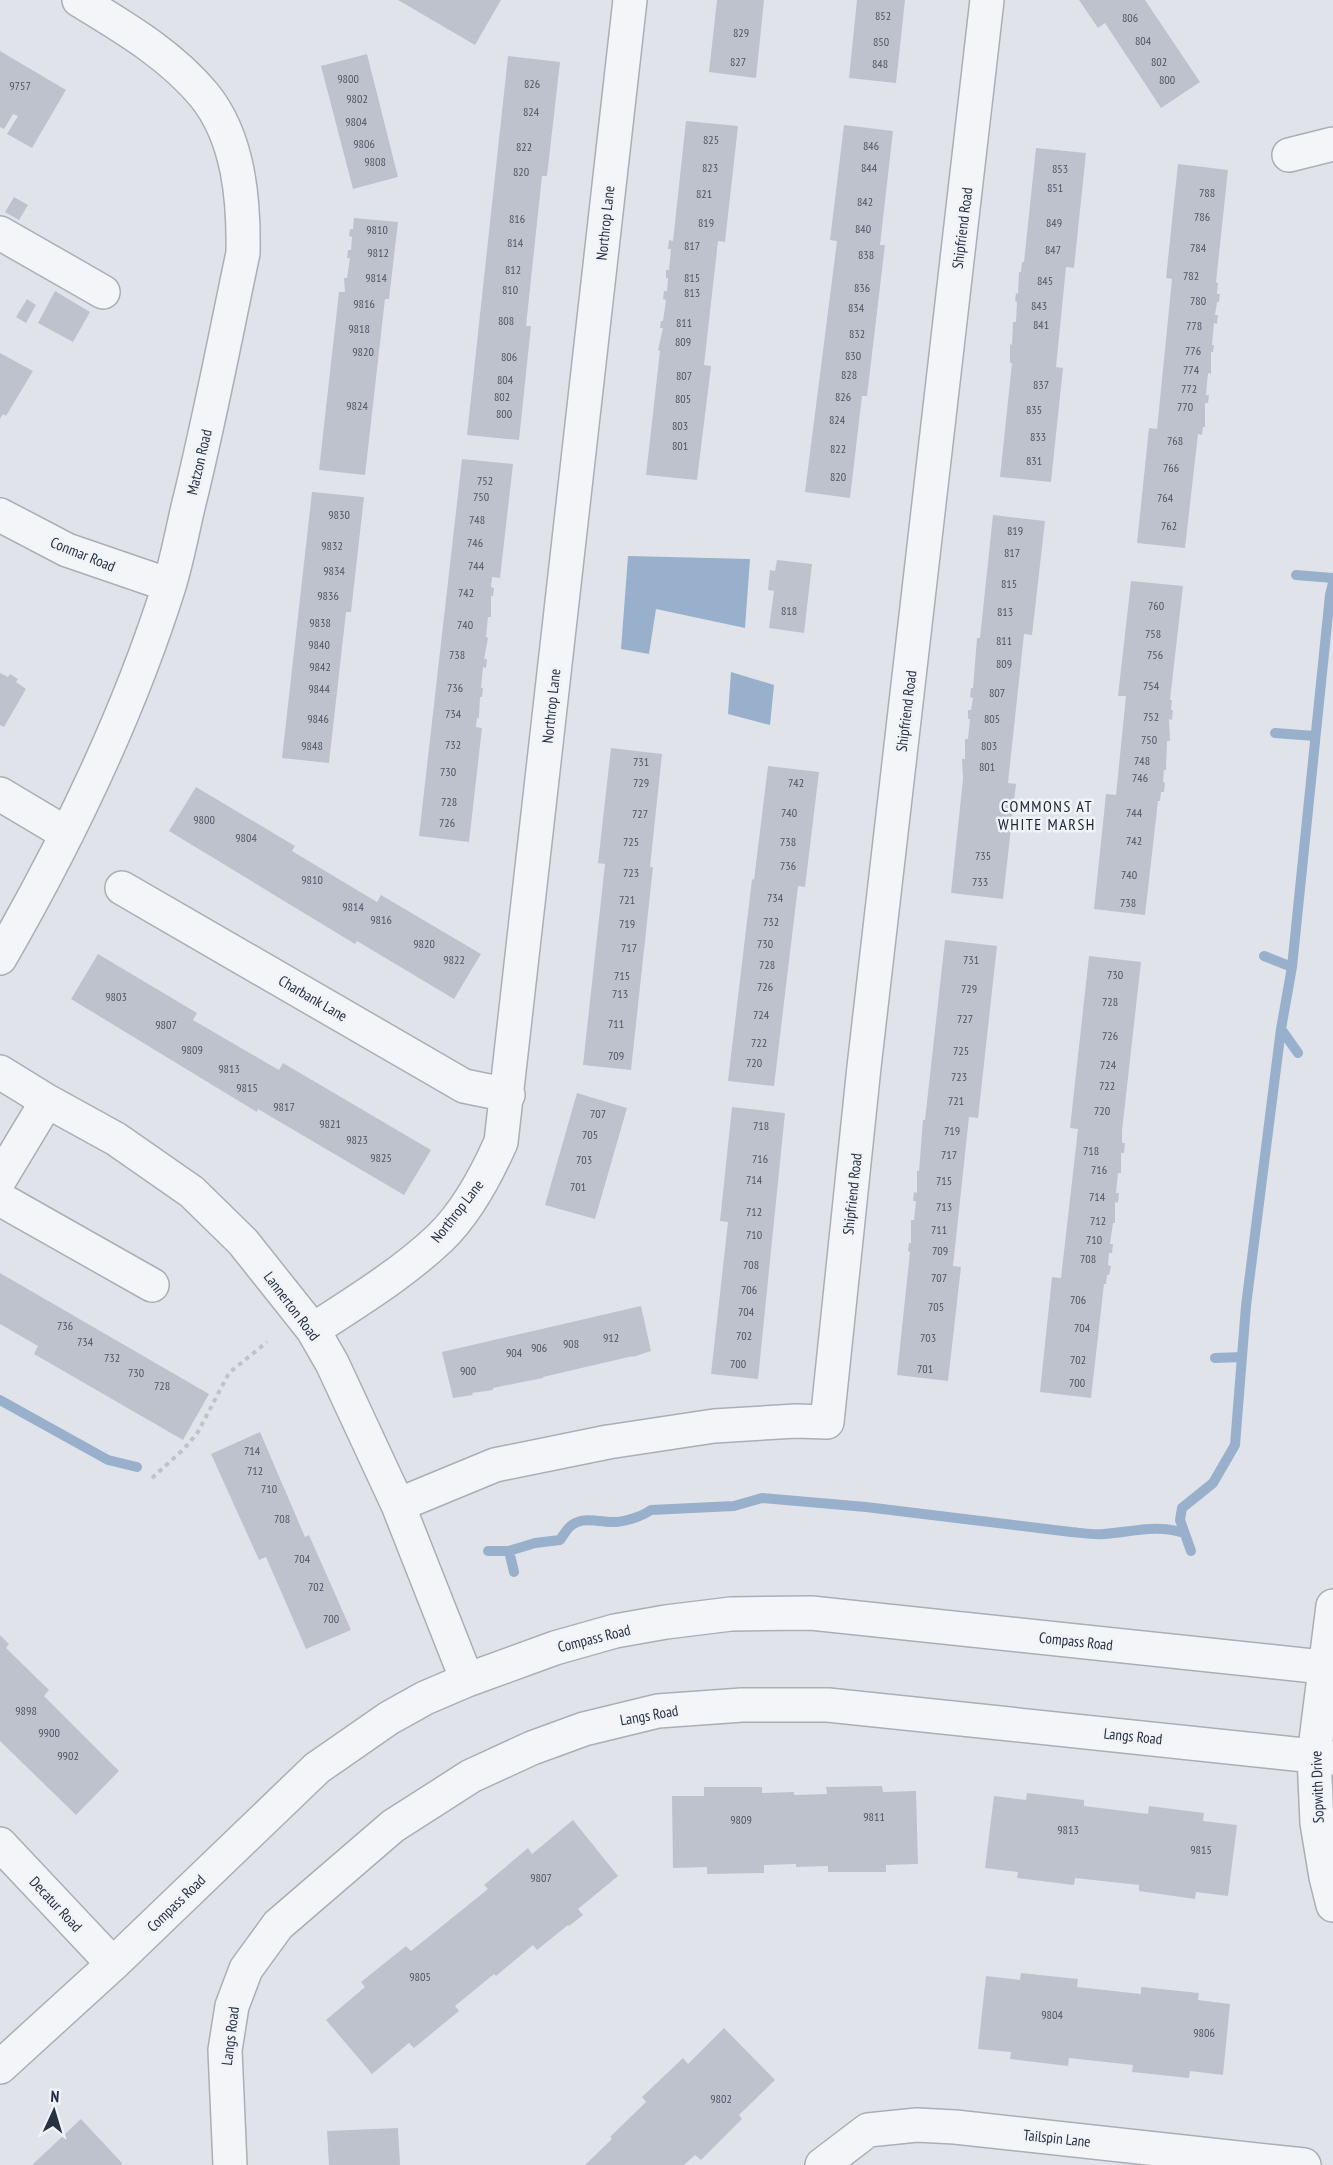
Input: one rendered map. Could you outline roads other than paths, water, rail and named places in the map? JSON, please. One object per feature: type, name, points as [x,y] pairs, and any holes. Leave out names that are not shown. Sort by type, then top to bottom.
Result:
[{"type":"street","name":"Matzon Road","points":[[0,958],[35,898],[84,802],[126,704],[169,585],[203,446],[243,253],[240,187],[223,127],[205,96],[163,56],[126,28],[79,0]]},
{"type":"street","name":"Northrop Lane","points":[[313,1330],[394,1277],[441,1237],[473,1197],[501,1142],[630,0]]},
{"type":"street","name":"Shipfriend Road","points":[[398,1505],[495,1465],[608,1442],[714,1426],[796,1421],[827,1422],[864,1067],[987,0]]},
{"type":"street","points":[[1289,155],[1333,144]]},
{"type":"street","points":[[0,233],[103,292]]},
{"type":"street","name":"Conmar Road","points":[[0,515],[67,550],[169,585]]},
{"type":"street","points":[[0,794],[67,834]]},
{"type":"street","name":"Charbank Lane","points":[[122,888],[464,1086],[508,1095]]},
{"type":"street","name":"Lannerton Road","points":[[0,1072],[116,1139],[192,1192],[243,1242],[313,1330],[332,1363],[398,1505],[467,1680]]},
{"type":"street","points":[[0,1179],[47,1101]]},
{"type":"street","points":[[0,1199],[152,1285]]},
{"type":"street","name":"Sopwith Drive","points":[[1333,1606],[1324,1757],[1317,1823],[1333,1905]]},
{"type":"street","name":"Compass Road","points":[[0,2067],[112,1964],[317,1768],[389,1718],[425,1698],[555,1648],[615,1630],[731,1614],[812,1613],[1330,1668]]},
{"type":"street","name":"Langs Road","points":[[230,2165],[225,2050],[232,2006],[246,1968],[271,1933],[278,1924],[393,1826],[471,1776],[532,1748],[584,1729],[658,1711],[742,1705],[806,1705],[1324,1757]]},
{"type":"street","name":"Decatur Road","points":[[0,1844],[112,1964]]},
{"type":"street","name":"Tailspin Lane","points":[[822,2165],[868,2130],[917,2125],[955,2127],[1304,2165]]},
{"type":"water","points":[[628,556],[750,559],[745,628],[656,609],[649,654],[621,649]]},
{"type":"water","points":[[731,672],[774,685],[770,725],[728,714]]},
{"type":"waterway","points":[[1296,575],[1333,578]]},
{"type":"waterway","points":[[1191,1551],[1180,1520],[1182,1508],[1213,1483],[1235,1445],[1246,1306],[1281,1029],[1292,967],[1333,583]]},
{"type":"waterway","points":[[1275,733],[1315,736]]},
{"type":"waterway","points":[[1264,956],[1292,967]]},
{"type":"waterway","points":[[1281,1029],[1298,1053]]},
{"type":"waterway","points":[[1215,1358],[1242,1357]]},
{"type":"waterway","points":[[0,1400],[108,1460],[137,1467]]},
{"type":"waterway","points":[[488,1551],[509,1551],[535,1543],[560,1540],[570,1526],[580,1521],[620,1522],[651,1510],[734,1506],[762,1498],[866,1507],[1088,1534],[1144,1529],[1164,1529],[1184,1533]]},
{"type":"waterway","points":[[509,1551],[514,1572]]},
{"type":"district","name":"COMMONS AT WHITE MARSH","points":[[1047,815]]}]
